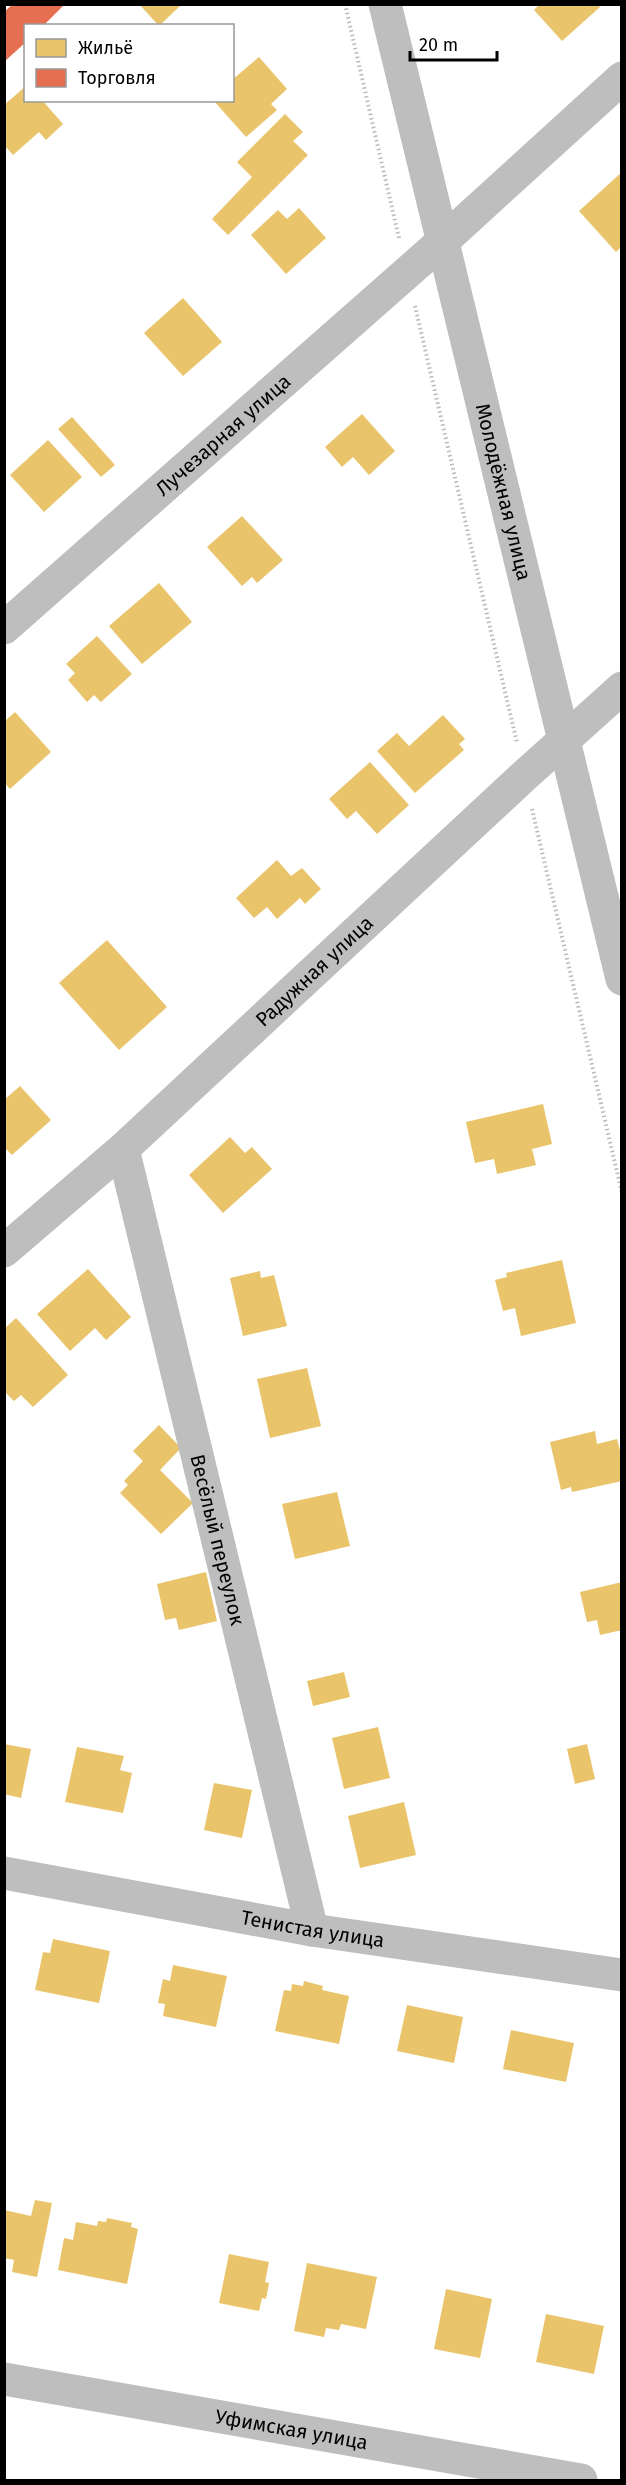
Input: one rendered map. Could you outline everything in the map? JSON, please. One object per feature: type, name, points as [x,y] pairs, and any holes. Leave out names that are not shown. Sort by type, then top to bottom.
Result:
[{"type":"street","name":"Молодёжная улица","points":[[385,4],[621,979]]},
{"type":"street","name":"Лучезарная улица","points":[[4,628],[443,241],[621,78]]},
{"type":"street","name":"Радужная улица","points":[[4,1251],[123,1149],[621,688]]},
{"type":"street","name":"Весёлый переулок","points":[[123,1149],[312,1930]]},
{"type":"street","name":"Тенистая улица","points":[[4,1872],[312,1930],[621,1975]]},
{"type":"street","name":"Уфимская улица","points":[[4,2379],[580,2481]]},
{"type":"path","points":[[345,4],[621,1193]]},
{"type":"building: Жильё","points":[[139,4],[182,4],[161,24],[157,24]]},
{"type":"building: Жильё","points":[[540,4],[597,4],[600,7],[562,41],[534,10]]},
{"type":"building: Жильё","points":[[259,57],[287,89],[271,104],[277,110],[246,137],[215,102],[234,102],[234,78]]},
{"type":"building: Жильё","points":[[24,88],[24,102],[44,102],[63,124],[46,140],[39,132],[13,155],[4,145],[4,105]]},
{"type":"building: Жильё","points":[[285,114],[303,132],[293,141],[308,155],[228,235],[212,219],[252,177],[237,162]]},
{"type":"building: Жильё","points":[[622,172],[622,246],[616,252],[579,211]]},
{"type":"building: Жильё","points":[[299,208],[326,238],[286,274],[251,235],[278,210],[287,219]]},
{"type":"building: Жильё","points":[[183,298],[222,342],[183,376],[144,333]]},
{"type":"building: Жильё","points":[[362,414],[395,451],[369,475],[353,457],[342,467],[325,447]]},
{"type":"building: Жильё","points":[[72,417],[115,465],[101,477],[58,429]]},
{"type":"building: Жильё","points":[[48,440],[82,477],[44,512],[10,475]]},
{"type":"building: Жильё","points":[[242,516],[283,560],[257,583],[252,577],[242,586],[207,547]]},
{"type":"building: Жильё","points":[[159,583],[192,622],[142,664],[109,626]]},
{"type":"building: Жильё","points":[[97,636],[132,674],[101,702],[94,695],[87,702],[68,680],[75,673],[66,664]]},
{"type":"building: Жильё","points":[[15,712],[51,752],[10,789],[4,782],[4,722]]},
{"type":"building: Жильё","points":[[443,715],[465,739],[459,744],[464,750],[415,793],[377,751],[397,733],[409,746]]},
{"type":"building: Жильё","points":[[370,762],[409,805],[377,834],[356,811],[347,819],[329,799]]},
{"type":"building: Жильё","points":[[277,860],[291,876],[302,868],[321,889],[305,904],[300,898],[277,919],[267,907],[254,918],[236,898]]},
{"type":"building: Жильё","points":[[107,940],[167,1007],[119,1050],[59,983]]},
{"type":"building: Жильё","points":[[20,1086],[51,1120],[12,1155],[4,1147],[4,1100]]},
{"type":"building: Жильё","points":[[543,1104],[552,1144],[532,1149],[536,1165],[497,1174],[494,1159],[475,1163],[466,1122]]},
{"type":"building: Жильё","points":[[230,1137],[245,1153],[252,1147],[272,1169],[223,1213],[189,1175]]},
{"type":"building: Жильё","points":[[562,1260],[576,1323],[521,1336],[515,1308],[503,1311],[495,1280],[507,1277],[506,1273]]},
{"type":"building: Жильё","points":[[88,1269],[131,1317],[106,1340],[95,1328],[70,1351],[37,1314]]},
{"type":"building: Жильё","points":[[260,1271],[261,1278],[274,1275],[287,1326],[243,1336],[230,1278]]},
{"type":"building: Жильё","points":[[16,1318],[68,1375],[33,1407],[21,1395],[14,1401],[4,1391],[4,1329]]},
{"type":"building: Жильё","points":[[307,1368],[321,1426],[270,1438],[257,1379]]},
{"type":"building: Жильё","points":[[159,1425],[181,1448],[160,1470],[193,1503],[161,1534],[120,1493],[128,1485],[124,1481],[143,1461],[133,1451]]},
{"type":"building: Жильё","points":[[595,1431],[597,1444],[617,1439],[622,1458],[622,1481],[572,1492],[571,1487],[561,1490],[550,1442]]},
{"type":"building: Жильё","points":[[337,1492],[350,1546],[295,1559],[282,1504]]},
{"type":"building: Жильё","points":[[206,1572],[217,1621],[179,1630],[176,1618],[165,1620],[157,1584]]},
{"type":"building: Жильё","points":[[622,1582],[622,1630],[600,1635],[597,1620],[587,1622],[580,1592]]},
{"type":"building: Жильё","points":[[344,1672],[350,1697],[313,1706],[307,1681]]},
{"type":"building: Жильё","points":[[378,1727],[390,1778],[344,1789],[332,1738]]},
{"type":"building: Жильё","points":[[4,1744],[31,1749],[21,1798],[4,1794]]},
{"type":"building: Жильё","points":[[587,1744],[595,1779],[575,1784],[567,1749]]},
{"type":"building: Жильё","points":[[77,1747],[124,1756],[120,1770],[132,1773],[123,1813],[65,1802]]},
{"type":"building: Жильё","points":[[214,1783],[252,1790],[242,1838],[204,1830]]},
{"type":"building: Жильё","points":[[404,1802],[416,1855],[360,1868],[348,1816]]},
{"type":"building: Жильё","points":[[53,1939],[110,1951],[99,2003],[35,1990],[43,1952],[50,1953]]},
{"type":"building: Жильё","points":[[173,1965],[227,1976],[216,2027],[163,2016],[165,2004],[158,2003],[163,1979],[170,1981]]},
{"type":"building: Жильё","points":[[304,1981],[323,1986],[322,1990],[349,1996],[339,2044],[275,2031],[284,1990],[291,1991],[292,1984],[303,1986]]},
{"type":"building: Жильё","points":[[407,2005],[463,2017],[454,2063],[397,2051]]},
{"type":"building: Жильё","points":[[511,2030],[574,2043],[566,2082],[503,2069]]},
{"type":"building: Жильё","points":[[35,2200],[52,2203],[37,2277],[12,2272],[14,2260],[4,2258],[4,2210],[31,2216]]},
{"type":"building: Жильё","points":[[107,2218],[132,2223],[131,2227],[138,2229],[127,2284],[58,2270],[64,2238],[73,2240],[76,2222],[97,2226],[98,2221],[106,2222]]},
{"type":"building: Жильё","points":[[229,2254],[269,2262],[265,2282],[269,2283],[266,2299],[262,2298],[259,2311],[219,2303]]},
{"type":"building: Жильё","points":[[307,2263],[377,2277],[366,2329],[341,2324],[339,2330],[326,2328],[324,2337],[294,2331]]},
{"type":"building: Жильё","points":[[446,2289],[492,2299],[480,2358],[434,2349]]},
{"type":"building: Жильё","points":[[546,2314],[604,2326],[594,2374],[536,2362]]},
{"type":"building: Торговля","points":[[13,4],[65,4],[45,24],[24,24],[24,44],[4,62],[4,12]]}]
